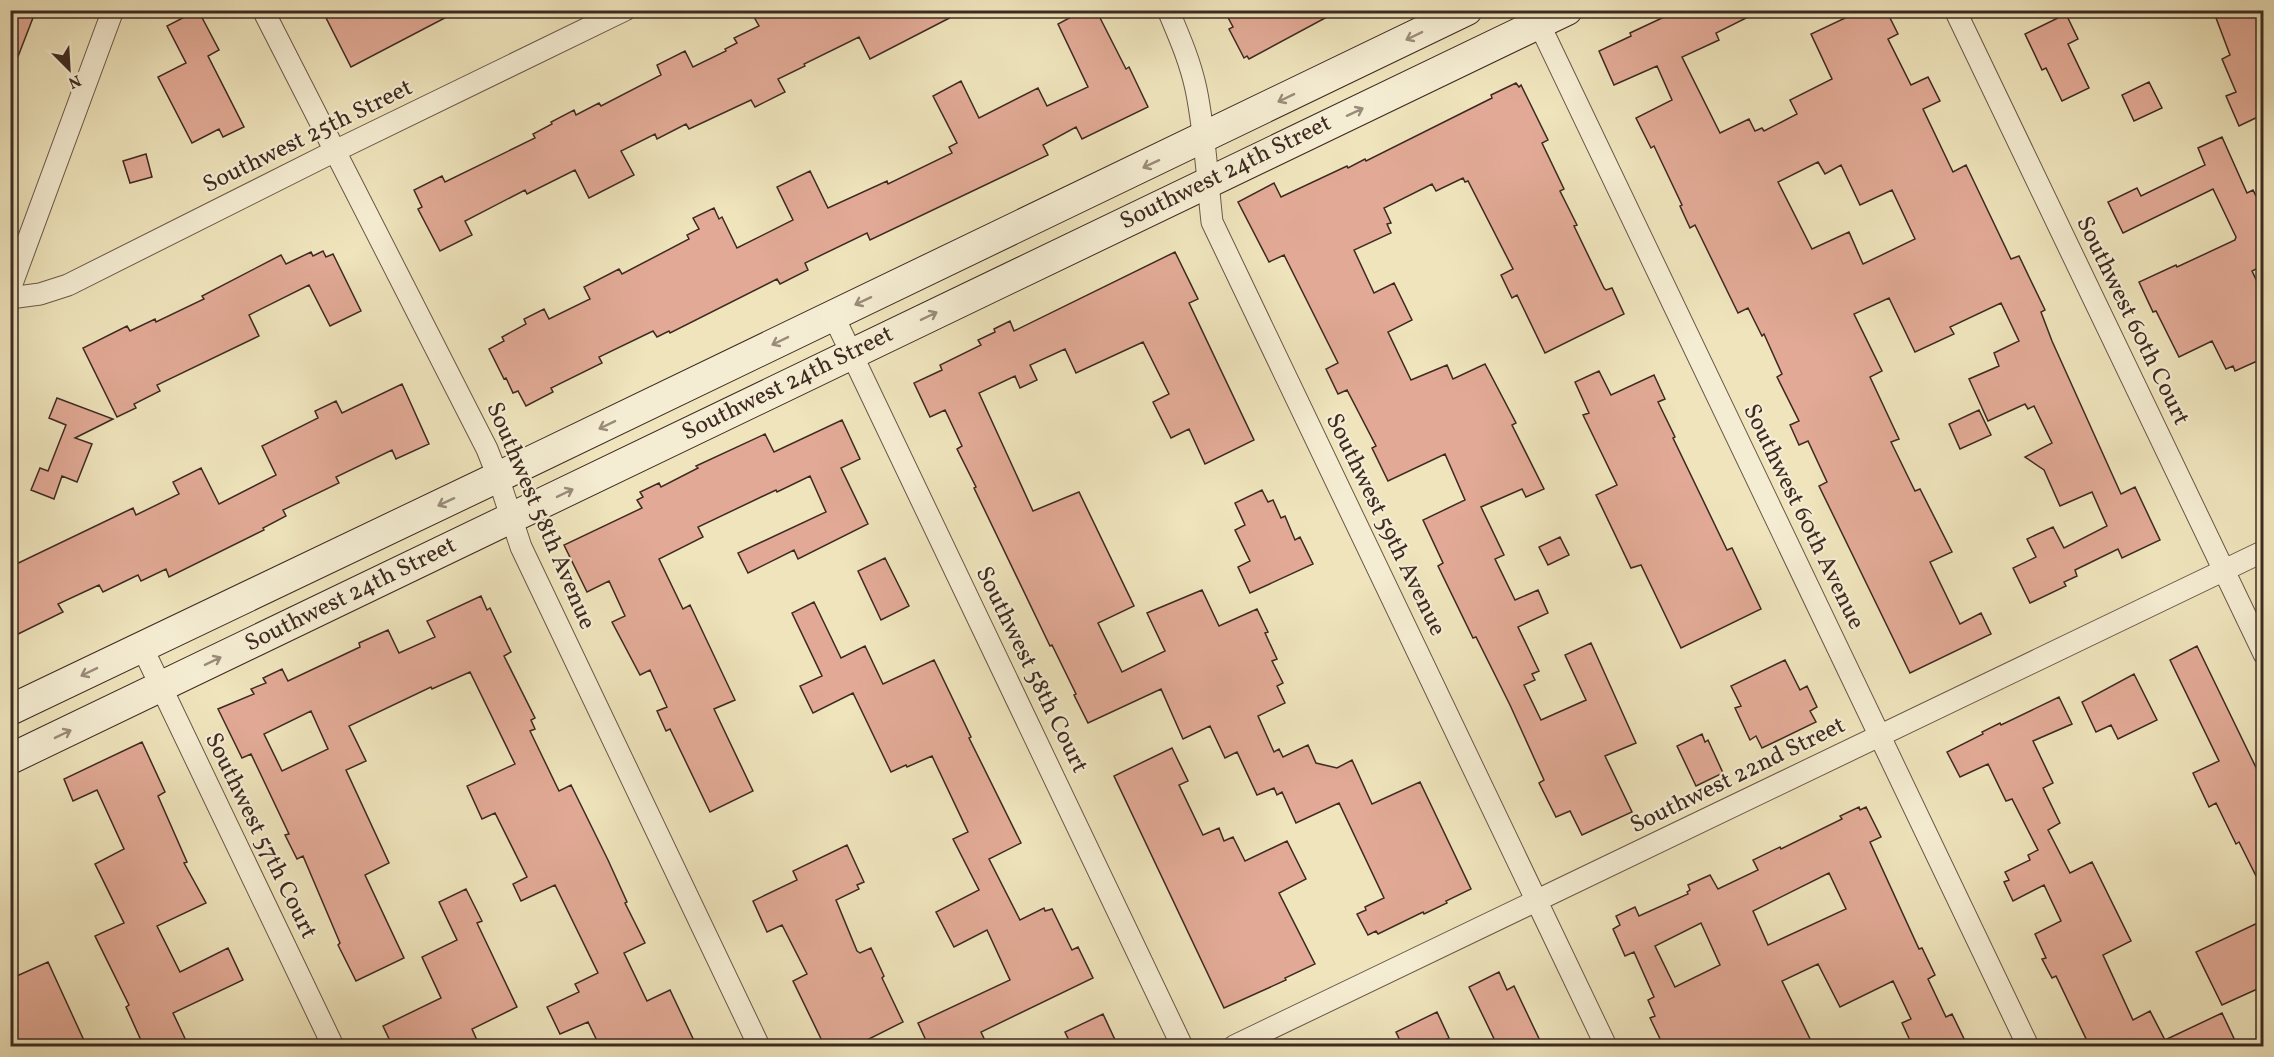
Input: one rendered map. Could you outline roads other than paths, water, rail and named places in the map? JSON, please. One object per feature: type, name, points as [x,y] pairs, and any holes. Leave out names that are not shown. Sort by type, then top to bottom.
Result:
[{"type":"main road","name":"Southwest 24th Street","points":[[10,710],[1467,10]]},
{"type":"main road","name":"Southwest 24th Street","points":[[10,759],[1207,182],[1536,17],[1567,10]]},
{"type":"street","points":[[10,289],[113,10]]},
{"type":"street","name":"Southwest 58th Avenue","points":[[263,10],[487,449],[521,547],[759,1047]]},
{"type":"street","name":"Southwest 25th Street","points":[[10,298],[40,294],[68,285],[625,10]]},
{"type":"street","name":"Southwest 59th Avenue","points":[[1168,10],[1183,44],[1193,79],[1204,138],[1212,222],[1606,1047]]},
{"type":"street","name":"Southwest 60th Court","points":[[1955,10],[2264,654]]},
{"type":"street","name":"Southwest 60th Avenue","points":[[1536,17],[2028,1047]]},
{"type":"street","name":"Southwest 58th Court","points":[[833,315],[1182,1047]]},
{"type":"street","name":"Southwest 22nd Street","points":[[1234,1047],[2264,551]]},
{"type":"street","name":"Southwest 57th Court","points":[[142,646],[333,1047]]}]
